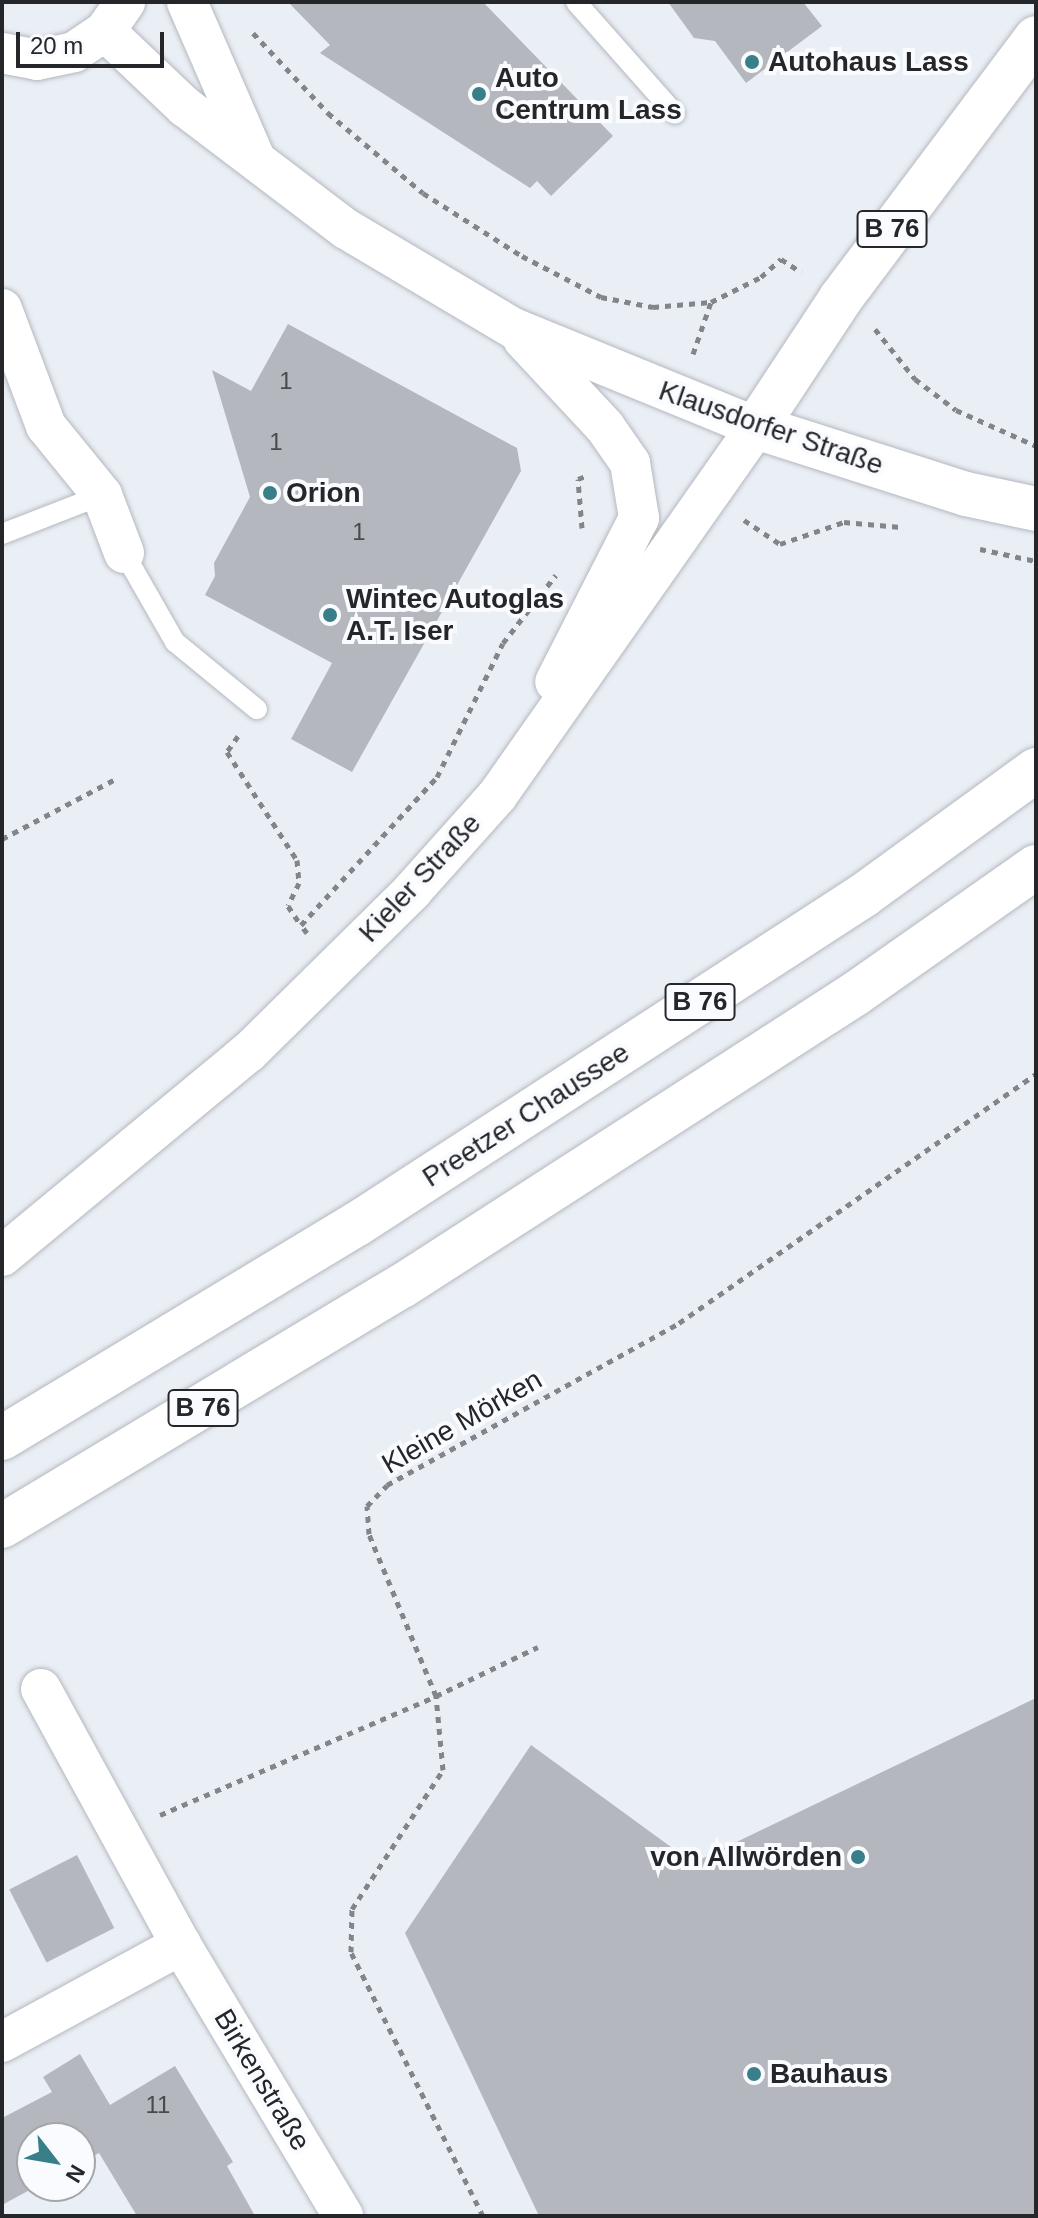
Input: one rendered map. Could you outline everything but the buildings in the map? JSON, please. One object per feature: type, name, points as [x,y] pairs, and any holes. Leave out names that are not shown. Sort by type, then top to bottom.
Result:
[{"type":"main road","name":"B 76","points":[[756,427],[841,298],[1036,38]]},
{"type":"main road","name":"Klausdorfer Straße","points":[[756,427],[966,494],[1036,509]]},
{"type":"main road","name":"Preetzer Chaussee","points":[[2,1438],[357,1224],[864,895],[1036,770]]},
{"type":"main road","name":"B 76","points":[[2,1526],[402,1286],[855,994],[1036,867]]},
{"type":"street","points":[[187,2],[257,163]]},
{"type":"street","points":[[2,53],[37,60],[74,52],[115,17]]},
{"type":"street","name":"Klausdorfer Straße","points":[[115,17],[185,107],[346,229],[513,328],[756,427]]},
{"type":"street","points":[[2,309],[46,426],[102,495],[124,553]]},
{"type":"street","name":"Klausdorfer Straße","points":[[497,796],[639,518],[630,463],[605,427],[513,328]]},
{"type":"street","name":"Kieler Straße","points":[[2,1256],[158,1132],[333,969],[497,796],[756,427]]},
{"type":"street","name":"Birkenstraße","points":[[41,1689],[181,1945],[343,2216]]},
{"type":"street","points":[[2,2042],[181,1945]]},
{"type":"lane","points":[[576,2],[675,114]]},
{"type":"lane","points":[[2,534],[102,495]]},
{"type":"lane","points":[[124,553],[175,642],[257,709]]},
{"type":"path","points":[[242,21],[328,113],[423,193],[522,256],[601,297],[653,307],[711,302],[761,277],[781,259],[841,298],[892,345],[915,379],[956,410],[1036,446]]},
{"type":"path","points":[[678,396],[711,302]]},
{"type":"path","points":[[576,540],[582,528],[578,479],[630,463]]},
{"type":"path","points":[[709,496],[780,544],[844,522],[905,528]]},
{"type":"path","points":[[974,548],[1036,561]]},
{"type":"path","points":[[301,925],[437,777],[503,643],[565,563]]},
{"type":"path","points":[[257,709],[227,752],[297,860],[299,883],[288,906],[333,969]]},
{"type":"path","points":[[2,839],[117,778]]},
{"type":"path","name":"Kleine Mörken","points":[[483,2216],[351,1952],[352,1909],[443,1770],[436,1696],[369,1534],[367,1506],[387,1485],[679,1323],[1036,1074]]},
{"type":"path","points":[[120,1833],[436,1696],[538,1647]]},
{"type":"place","name":"Autohaus Lass","points":[[752,62]]},
{"type":"place","name":"Auto Centrum Lass","points":[[479,94]]},
{"type":"place","name":"Orion","points":[[270,493]]},
{"type":"place","name":"Wintec Autoglas A.T. Iser","points":[[330,615]]},
{"type":"place","name":"von Allwörden","points":[[858,1857]]},
{"type":"place","name":"Bauhaus","points":[[754,2074]]}]
